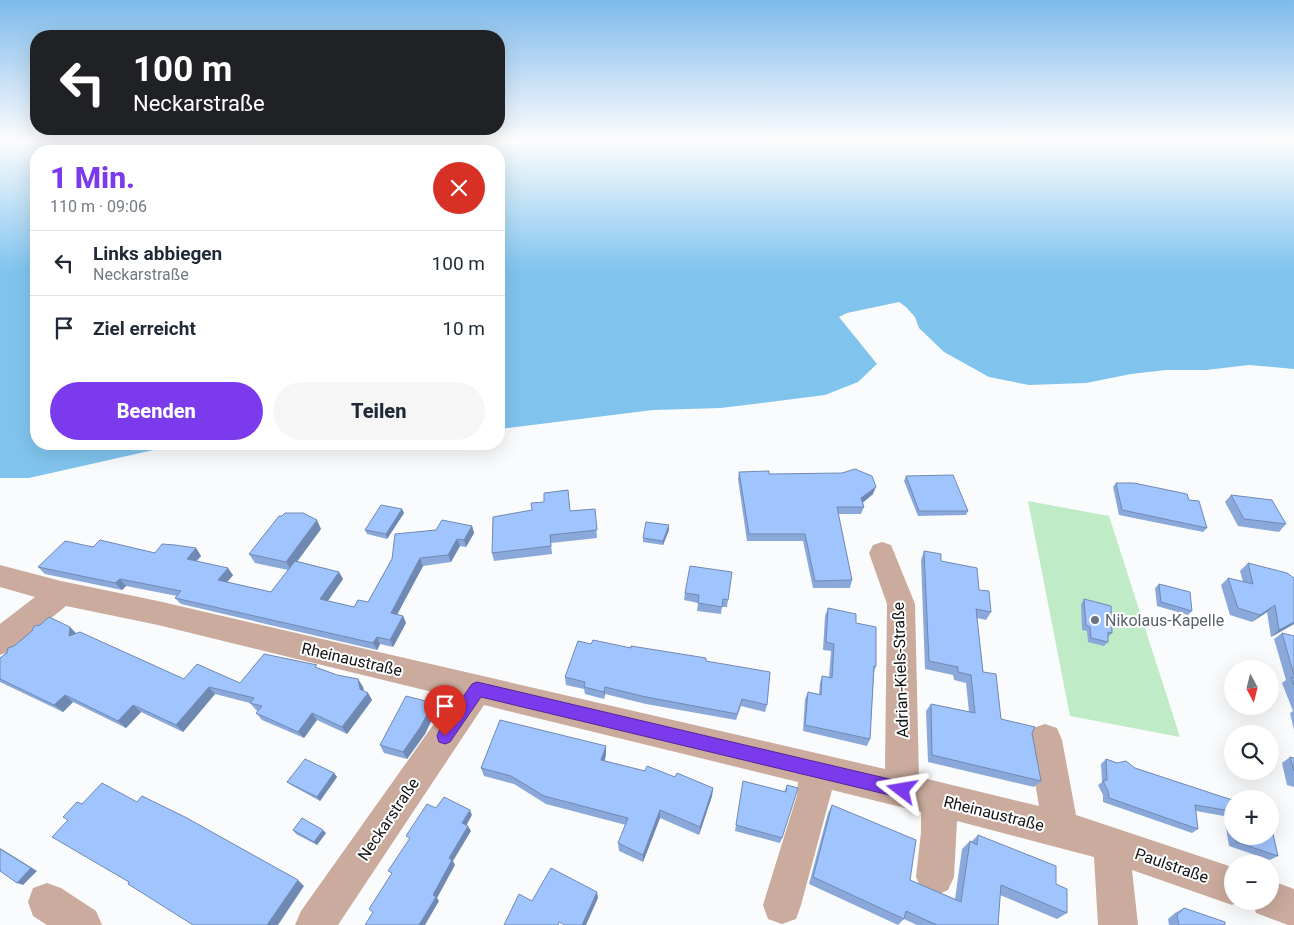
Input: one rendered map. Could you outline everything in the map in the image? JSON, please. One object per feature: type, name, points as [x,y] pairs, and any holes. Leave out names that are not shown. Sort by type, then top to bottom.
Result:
[{"type":"street","name":"Adrian-Kiels-Straße","points":[[882,554],[901,604],[902,790]]},
{"type":"street","name":"Rheinaustraße","points":[[0,576],[60,593],[158,613],[902,790],[1111,844]]},
{"type":"street","points":[[0,642],[60,593]]},
{"type":"street","name":"Neckarstraße","points":[[315,925],[477,689]]},
{"type":"street","points":[[1045,740],[1061,830]]},
{"type":"street","points":[[782,905],[814,795],[818,770]]},
{"type":"street","points":[[935,877],[939,832],[938,799]]},
{"type":"street","points":[[1111,844],[1118,925]]},
{"type":"street","name":"Paulstraße","points":[[1111,844],[1224,883]]},
{"type":"street","points":[[47,902],[82,925]]},
{"type":"street","points":[[1279,902],[1294,908]]},
{"type":"green space","points":[[1028,501],[1109,516],[1180,737],[1070,716]]},
{"type":"water","points":[[0,185],[30,185],[30,450],[153,450],[29,478],[0,478]]},
{"type":"water","points":[[505,185],[1294,185],[1294,369],[1249,365],[1206,370],[1166,370],[1131,374],[1086,383],[1029,385],[989,377],[944,352],[919,328],[915,317],[899,302],[847,313],[839,317],[877,364],[858,382],[825,395],[721,408],[653,410],[505,428]]},
{"type":"building","points":[[855,469],[872,476],[876,487],[861,498],[864,507],[837,507],[852,580],[815,581],[805,534],[749,534],[739,472],[769,471],[769,474],[842,473]]},
{"type":"building","points":[[953,475],[968,511],[919,511],[906,476]]},
{"type":"building","points":[[1116,483],[1134,483],[1187,494],[1189,500],[1199,501],[1207,528],[1122,510]]},
{"type":"building","points":[[568,490],[570,511],[595,509],[597,530],[550,535],[551,546],[492,553],[493,517],[532,510],[531,503],[544,502],[544,493]]},
{"type":"building","points":[[1231,495],[1272,500],[1286,524],[1244,519]]},
{"type":"building","points":[[381,505],[402,509],[386,534],[365,530]]},
{"type":"building","points":[[285,513],[303,513],[317,520],[286,562],[249,554],[279,516]]},
{"type":"building","points":[[442,520],[472,526],[464,540],[457,539],[448,555],[420,558],[391,613],[403,616],[390,640],[377,637],[373,643],[175,598],[181,591],[120,579],[115,583],[38,567],[65,541],[93,547],[100,540],[155,553],[162,544],[175,545],[196,548],[187,559],[228,568],[218,580],[271,592],[295,561],[339,572],[320,599],[354,607],[358,600],[368,602],[392,559],[395,534],[436,530]]},
{"type":"building","points":[[646,522],[669,525],[663,541],[643,538]]},
{"type":"building","points":[[924,551],[941,554],[941,561],[977,568],[979,590],[989,591],[991,612],[976,609],[983,672],[996,674],[1001,719],[1035,727],[1032,733],[1041,781],[932,755],[931,704],[975,713],[971,675],[958,672],[958,667],[929,661]]},
{"type":"building","points":[[1248,563],[1287,573],[1294,578],[1294,622],[1279,630],[1275,605],[1260,615],[1238,608],[1228,578],[1253,584]]},
{"type":"building","points":[[690,566],[732,572],[728,600],[723,599],[722,607],[698,603],[699,595],[685,593]]},
{"type":"building","points":[[1159,584],[1190,592],[1192,611],[1161,602]]},
{"type":"building","name":"Nikolaus-Kapelle","points":[[1084,599],[1111,606],[1112,633],[1108,632],[1108,642],[1091,638],[1090,627],[1086,625]]},
{"type":"building","points":[[828,608],[856,614],[856,623],[876,627],[876,666],[874,666],[870,739],[805,725],[808,692],[821,695],[822,676],[832,678],[834,644],[826,642]]},
{"type":"building","points":[[49,617],[70,627],[69,636],[80,632],[184,679],[197,664],[240,683],[264,654],[317,665],[315,667],[337,675],[358,679],[360,689],[368,693],[342,727],[312,713],[298,732],[256,713],[262,706],[250,703],[254,698],[209,687],[176,725],[133,705],[118,721],[65,695],[54,705],[0,679],[0,658],[7,653],[8,648],[14,646],[32,631],[34,626],[40,625]]},
{"type":"building","points":[[1282,633],[1294,636],[1294,675]]},
{"type":"building","points":[[593,640],[631,648],[631,646],[706,658],[706,661],[770,672],[767,705],[742,699],[737,714],[646,697],[605,687],[604,692],[584,687],[585,682],[565,677],[578,641],[591,644]]},
{"type":"building","points":[[406,696],[433,703],[421,726],[403,752],[380,745]]},
{"type":"building","points":[[500,720],[606,746],[601,760],[645,771],[647,766],[675,777],[677,773],[713,788],[700,827],[660,810],[643,855],[618,843],[628,818],[544,796],[511,776],[481,768]]},
{"type":"building","points":[[1290,757],[1294,758],[1294,771]]},
{"type":"building","points":[[305,759],[334,773],[317,797],[287,782]]},
{"type":"building","points":[[1106,759],[1117,763],[1126,761],[1135,768],[1224,797],[1224,810],[1195,805],[1198,829],[1109,798],[1103,781],[1107,780]]},
{"type":"building","points":[[743,781],[786,792],[787,785],[798,788],[782,838],[736,825]]},
{"type":"building","points":[[102,783],[137,802],[142,796],[185,817],[298,880],[267,925],[193,925],[128,884],[129,882],[52,837],[68,820],[63,817],[77,802],[82,804]]},
{"type":"building","points":[[444,797],[470,810],[462,823],[468,826],[449,858],[452,860],[433,895],[436,897],[419,925],[365,925],[373,912],[369,909],[392,873],[388,871],[410,838],[406,836],[427,804],[436,808]]},
{"type":"building","points":[[832,805],[916,840],[910,880],[961,902],[970,841],[977,845],[978,835],[1056,866],[1056,884],[1067,889],[1067,913],[1001,885],[998,925],[937,925],[906,911],[904,919],[813,877]]},
{"type":"building","points":[[302,818],[323,830],[314,842],[293,830]]},
{"type":"building","points":[[1245,845],[1275,845],[1278,855]]},
{"type":"building","points":[[0,849],[31,868],[17,883],[0,871]]},
{"type":"building","points":[[551,868],[597,892],[582,925],[565,925],[559,922],[558,925],[504,925],[519,894],[532,901]]},
{"type":"building","points":[[1184,908],[1225,922],[1225,925],[1179,925],[1177,915]]},
{"type":"place","name":"Nikolaus-Kapelle","points":[[1095,620]]},
{"type":"route","points":[[445,736],[477,689],[902,790]]}]
